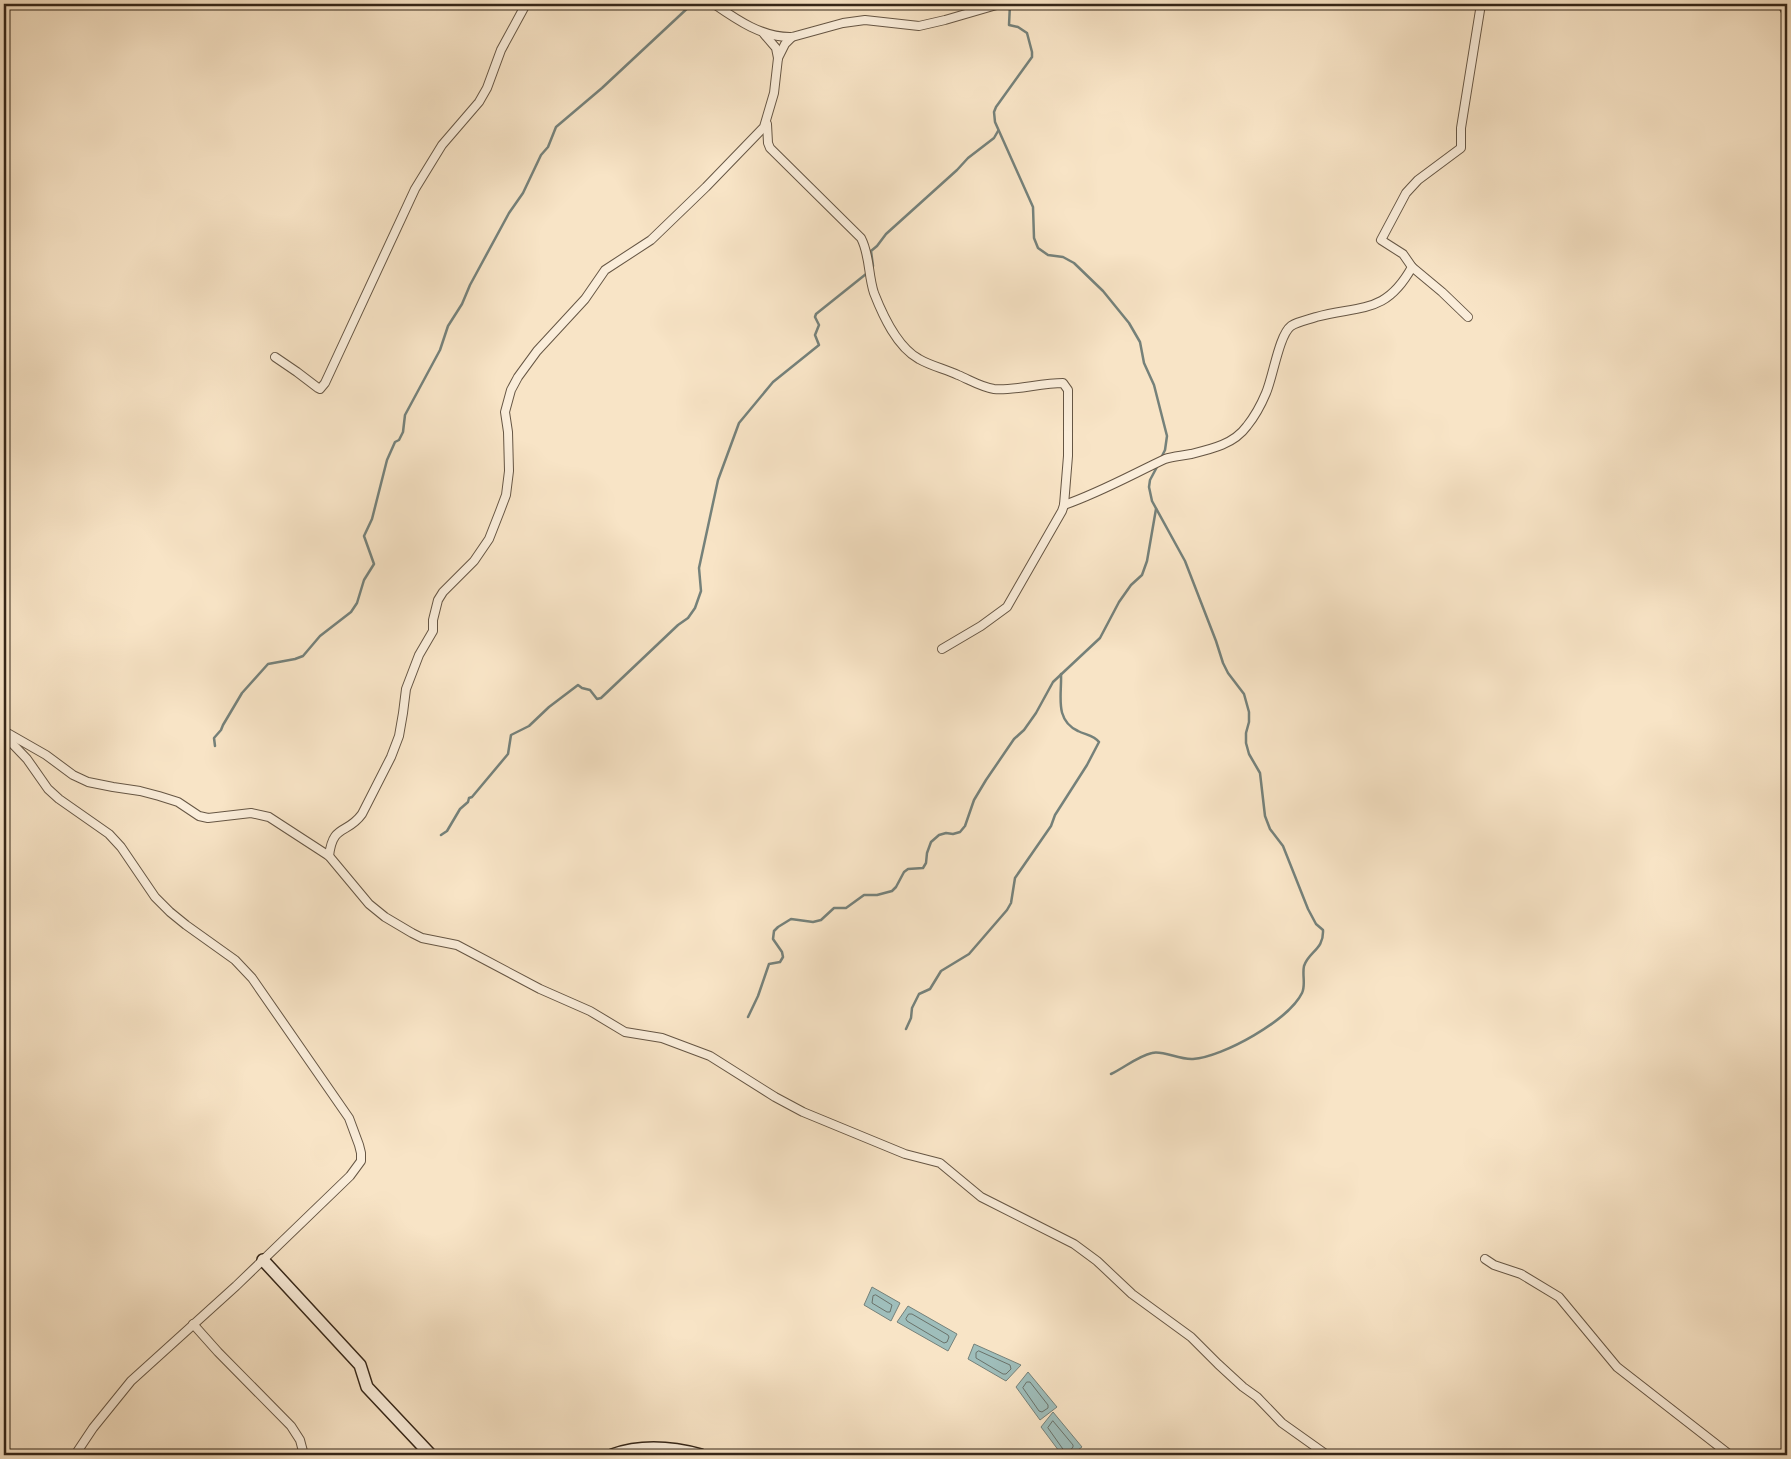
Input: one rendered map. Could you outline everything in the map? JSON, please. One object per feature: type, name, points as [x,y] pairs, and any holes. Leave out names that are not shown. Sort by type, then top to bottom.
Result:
[{"type":"street","points":[[274,358],[320,389],[325,383],[415,189],[442,145],[479,102],[487,88],[501,50],[526,4]]},
{"type":"street","points":[[714,4],[762,32],[776,36],[792,37],[865,20],[919,26],[1000,4]]},
{"type":"street","points":[[1468,317],[1412,267],[1403,254],[1381,240],[1406,193],[1418,180],[1461,148],[1461,128],[1481,4]]},
{"type":"street","points":[[1718,4],[1731,6],[1749,4]]},
{"type":"street","points":[[1782,4],[1787,14]]},
{"type":"street","points":[[328,856],[334,837],[340,830],[356,822],[362,814],[391,757],[400,728],[406,689],[419,655],[433,631],[434,615],[438,600],[443,592],[474,561],[490,539],[508,483],[508,432],[505,412],[511,390],[536,351],[585,299],[605,270],[651,240],[764,128],[774,93],[778,58],[776,48],[762,32]]},
{"type":"street","points":[[778,58],[785,44],[792,37]]},
{"type":"street","points":[[767,121],[767,137],[770,148],[861,238],[866,251],[868,272],[874,293],[891,328],[908,351],[918,359],[961,376],[970,382],[993,389],[1047,383],[1063,383],[1067,387],[1069,411],[1064,505],[1041,550],[1007,607],[981,626],[942,649]]},
{"type":"street","points":[[1064,505],[1111,486],[1167,458],[1191,454],[1233,440],[1248,425],[1260,406],[1272,376],[1284,336],[1290,327],[1314,318],[1365,308],[1380,302],[1389,297],[1399,287],[1412,267]]},
{"type":"street","points":[[4,731],[46,755],[73,775],[88,782],[159,796],[178,802],[199,816],[208,818],[251,814],[269,817],[328,856],[369,904],[385,917],[412,934],[422,938],[458,945],[540,989],[590,1011],[625,1032],[662,1038],[710,1056],[775,1097],[803,1112],[905,1154],[940,1164],[981,1197],[1074,1244],[1132,1294],[1191,1337],[1243,1387],[1258,1397],[1282,1423],[1327,1455]]},
{"type":"street","points":[[4,735],[27,759],[48,789],[59,799],[109,834],[121,847],[155,897],[170,912],[244,968],[279,1015],[349,1118],[361,1153],[361,1161],[350,1176],[218,1303],[130,1381],[92,1428],[75,1455]]},
{"type":"street","points":[[1486,1259],[1494,1265],[1521,1274],[1559,1297],[1617,1367],[1730,1455]]},
{"type":"street","points":[[263,1260],[360,1365],[367,1386],[431,1455]]},
{"type":"street","points":[[193,1324],[294,1430],[300,1440],[304,1455]]},
{"type":"street","points":[[612,1455],[645,1449],[671,1449],[701,1455]]},
{"type":"water","points":[[872,1287],[900,1303],[891,1321],[864,1305]]},
{"type":"water","points":[[908,1306],[957,1334],[948,1351],[897,1322]]},
{"type":"water","points":[[974,1344],[1021,1365],[1006,1381],[968,1359]]},
{"type":"water","points":[[1028,1372],[1057,1407],[1040,1420],[1016,1387]]},
{"type":"water","points":[[1053,1412],[1082,1447],[1071,1455],[1062,1455],[1041,1427]]},
{"type":"waterway","points":[[215,746],[214,738],[221,730],[242,693],[268,664],[303,656],[320,636],[351,612],[357,603],[364,580],[374,564],[364,536],[372,519],[387,460],[395,442],[399,440],[403,432],[405,415],[440,350],[448,326],[462,304],[470,285],[509,213],[523,193],[541,155],[548,147],[556,127],[602,88],[692,4]]},
{"type":"waterway","points":[[1010,4],[1009,25],[1018,27],[1027,33],[1032,57],[996,107],[994,112],[995,122],[1033,207],[1034,238],[1038,248],[1048,255],[1063,257],[1074,263],[1103,291],[1129,323],[1140,342],[1144,363],[1154,385],[1167,436],[1165,450],[1161,458]]},
{"type":"waterway","points":[[872,268],[871,251],[886,234],[968,158],[994,138],[998,131]]},
{"type":"waterway","points":[[441,835],[447,831],[460,809],[508,754],[511,735],[529,726],[549,707],[578,685],[590,690],[597,699],[601,698],[678,625],[688,618],[695,608],[701,591],[699,568],[718,480],[739,423],[773,382],[819,345],[815,335],[819,325],[815,317],[816,314],[866,274]]},
{"type":"waterway","points":[[1111,1074],[1142,1057],[1156,1052],[1188,1059],[1206,1057],[1221,1052],[1270,1025],[1295,1004],[1302,993],[1304,987],[1304,966],[1319,946],[1323,937],[1323,930],[1316,924],[1308,909],[1283,846],[1270,829],[1265,816],[1260,773],[1249,754],[1246,743],[1249,712],[1244,694],[1223,663],[1185,561],[1152,501],[1149,487],[1150,480],[1158,465]]},
{"type":"waterway","points":[[748,1017],[758,996],[769,964],[780,962],[783,957],[782,952],[773,939],[774,931],[778,927],[791,919],[813,922],[821,920],[834,908],[846,908],[864,895],[877,895],[892,891],[908,869],[923,868],[931,842],[939,835],[960,832],[965,826],[974,800],[986,780],[1014,739],[1024,730],[1036,713],[1053,682],[1100,638],[1119,602],[1131,585],[1142,575],[1147,561],[1156,509]]},
{"type":"waterway","points":[[906,1029],[911,1018],[912,1008],[919,994],[930,989],[941,971],[969,954],[1007,910],[1011,903],[1015,878],[1051,826],[1055,815],[1087,765],[1099,742],[1092,736],[1070,726],[1065,720],[1062,714],[1060,698],[1061,674]]}]
